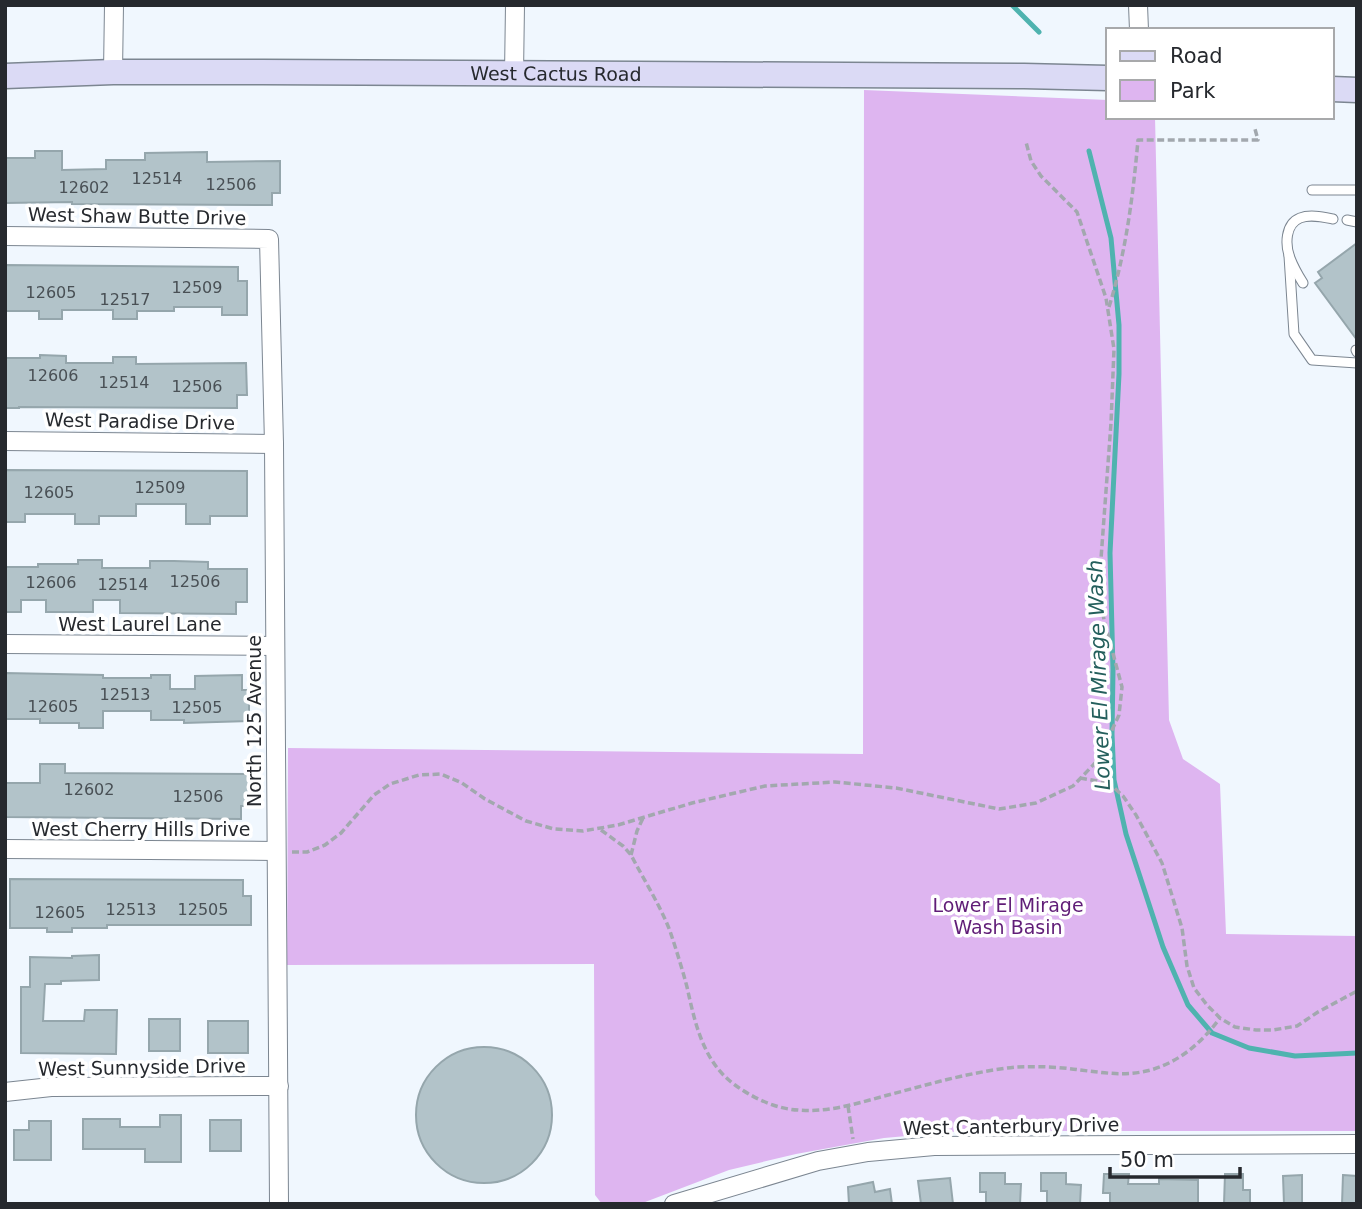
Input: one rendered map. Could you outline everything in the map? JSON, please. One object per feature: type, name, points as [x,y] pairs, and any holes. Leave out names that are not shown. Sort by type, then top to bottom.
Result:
[{"type":"main road","name":"West Cactus Road","points":[[5,76],[113,72],[1105,78]]},
{"type":"main road","points":[[1334,89],[1357,90]]},
{"type":"street","points":[[113,72],[114,5]]},
{"type":"street","points":[[514,74],[515,5]]},
{"type":"street","points":[[1138,5],[1139,28]]},
{"type":"street","name":"West Shaw Butte Drive","points":[[5,236],[269,239]]},
{"type":"street","name":"North 125 Avenue","points":[[269,239],[274,444],[279,1204]]},
{"type":"street","name":"West Paradise Drive","points":[[5,441],[274,444]]},
{"type":"street","name":"West Laurel Lane","points":[[5,644],[274,646]]},
{"type":"street","name":"West Cherry Hills Drive","points":[[5,849],[276,851]]},
{"type":"street","name":"West Sunnyside Drive","points":[[5,1092],[51,1087],[279,1086]]},
{"type":"street","name":"West Canterbury Drive","points":[[674,1204],[818,1161],[934,1146],[1357,1144]]},
{"type":"lane","points":[[1312,190],[1357,190]]},
{"type":"lane","points":[[1333,219],[1317,216],[1301,218],[1292,223],[1288,231],[1294,334],[1312,360],[1357,363]]},
{"type":"lane","points":[[1289,256],[1303,282]]},
{"type":"path","points":[[1108,309],[1125,243],[1138,140],[1258,140],[1255,129]]},
{"type":"path","points":[[276,851],[307,852],[325,845],[341,833],[374,795],[390,784],[419,775],[441,774],[462,783],[526,821],[554,830],[583,831],[618,825],[692,803],[765,786],[835,782],[896,788],[999,809],[1036,803],[1073,786],[1098,760],[1119,715],[1122,687],[1104,620],[1099,586],[1114,349],[1106,298],[1077,212],[1041,176],[1031,161],[1026,142]]},
{"type":"path","points":[[1104,746],[1110,785]]},
{"type":"path","points":[[1080,778],[1110,785],[1123,796],[1136,815],[1162,863],[1182,928],[1187,966],[1194,988],[1220,1018],[1235,1027],[1256,1030],[1297,1026],[1357,991]]},
{"type":"path","points":[[631,855],[643,818]]},
{"type":"path","points":[[599,829],[631,855],[669,928],[706,1052],[733,1084],[753,1097],[779,1107],[823,1110],[848,1106],[971,1074],[1017,1067],[1049,1067],[1104,1074],[1127,1074],[1154,1069],[1196,1045],[1220,1018]]},
{"type":"path","points":[[848,1106],[855,1155]]},
{"type":"green space","name":"Lower El Mirage Wash Basin","points":[[864,90],[1106,100],[1106,119],[1155,119],[1169,720],[1183,759],[1220,784],[1226,934],[1357,936],[1357,1131],[963,1131],[884,1138],[796,1154],[729,1170],[640,1204],[602,1204],[595,1195],[594,964],[287,965],[288,748],[863,754]]},
{"type":"building","points":[[35,151],[62,151],[62,170],[106,169],[106,160],[145,160],[145,153],[207,152],[207,162],[280,161],[280,193],[272,193],[272,205],[5,203],[5,158],[35,158]]},
{"type":"building","points":[[1357,243],[1357,340],[1315,283],[1322,278],[1318,272]]},
{"type":"building","points":[[5,265],[238,267],[238,281],[247,281],[247,315],[222,315],[222,307],[174,307],[174,311],[137,311],[137,319],[113,319],[113,310],[62,310],[62,319],[39,319],[39,311],[5,311]]},
{"type":"building","points":[[40,355],[66,356],[66,363],[113,363],[113,357],[136,357],[136,364],[246,363],[247,395],[237,395],[237,408],[5,408],[5,358],[40,358]]},
{"type":"building","points":[[5,470],[247,471],[247,516],[210,516],[210,524],[186,524],[186,504],[136,504],[136,516],[99,516],[99,524],[75,524],[75,514],[25,514],[25,522],[5,522]]},
{"type":"building","points":[[78,560],[102,560],[102,568],[150,568],[150,561],[174,561],[208,562],[208,569],[247,569],[247,602],[236,602],[236,614],[120,613],[120,600],[93,600],[93,612],[46,612],[46,600],[21,600],[21,612],[5,612],[5,567],[78,564]]},
{"type":"building","points":[[5,673],[103,675],[103,678],[151,678],[151,675],[170,675],[170,689],[195,689],[195,676],[242,675],[242,690],[249,690],[249,721],[184,723],[184,720],[151,720],[151,711],[103,711],[103,728],[79,728],[79,723],[40,723],[40,719],[5,719]]},
{"type":"building","points":[[40,764],[65,764],[65,773],[249,774],[249,806],[241,806],[241,819],[5,817],[5,783],[40,783]]},
{"type":"building","points":[[10,879],[243,880],[243,896],[251,896],[251,925],[107,925],[107,928],[72,928],[72,932],[47,932],[47,928],[10,928]]},
{"type":"building","points":[[99,955],[99,980],[45,984],[43,1021],[84,1021],[85,1010],[117,1010],[116,1054],[21,1053],[21,987],[30,987],[30,957],[72,958]]},
{"type":"building","points":[[149,1019],[180,1019],[180,1051],[149,1051]]},
{"type":"building","points":[[208,1021],[248,1021],[248,1053],[208,1053]]},
{"type":"building","points":[[484,1047],[510,1052],[532,1067],[547,1089],[552,1115],[547,1141],[532,1163],[510,1178],[484,1183],[458,1178],[436,1163],[421,1141],[416,1115],[421,1089],[436,1067],[458,1052]]},
{"type":"building","points":[[160,1115],[181,1115],[181,1162],[145,1162],[145,1149],[83,1149],[83,1119],[120,1119],[120,1127],[160,1127]]},
{"type":"building","points":[[210,1120],[241,1120],[241,1151],[210,1151]]},
{"type":"building","points":[[29,1121],[51,1121],[51,1160],[14,1160],[14,1130],[29,1130]]},
{"type":"building","points":[[980,1173],[1005,1173],[1005,1184],[1021,1184],[1020,1204],[986,1204],[986,1192],[980,1192]]},
{"type":"building","points":[[1041,1173],[1066,1173],[1066,1184],[1081,1185],[1080,1204],[1047,1204],[1047,1191],[1041,1191]]},
{"type":"building","points":[[1104,1174],[1129,1174],[1128,1184],[1159,1184],[1159,1179],[1198,1180],[1198,1204],[1110,1204],[1110,1193],[1103,1193]]},
{"type":"building","points":[[1225,1174],[1243,1174],[1243,1190],[1250,1190],[1250,1204],[1224,1204]]},
{"type":"building","points":[[1302,1175],[1302,1204],[1284,1204],[1283,1176]]},
{"type":"building","points":[[1343,1175],[1357,1176],[1357,1204],[1342,1204]]},
{"type":"building","points":[[950,1178],[953,1204],[921,1204],[918,1181]]},
{"type":"building","points":[[873,1182],[875,1192],[890,1189],[892,1204],[849,1204],[848,1187]]},
{"type":"waterway","name":"Lower El Mirage Wash","points":[[1012,5],[1039,32]]},
{"type":"waterway","name":"Lower El Mirage Wash","points":[[1089,151],[1111,238],[1119,325],[1110,553],[1112,734],[1114,780],[1126,834],[1163,947],[1188,1005],[1212,1033],[1249,1048],[1295,1056],[1357,1053]]}]
